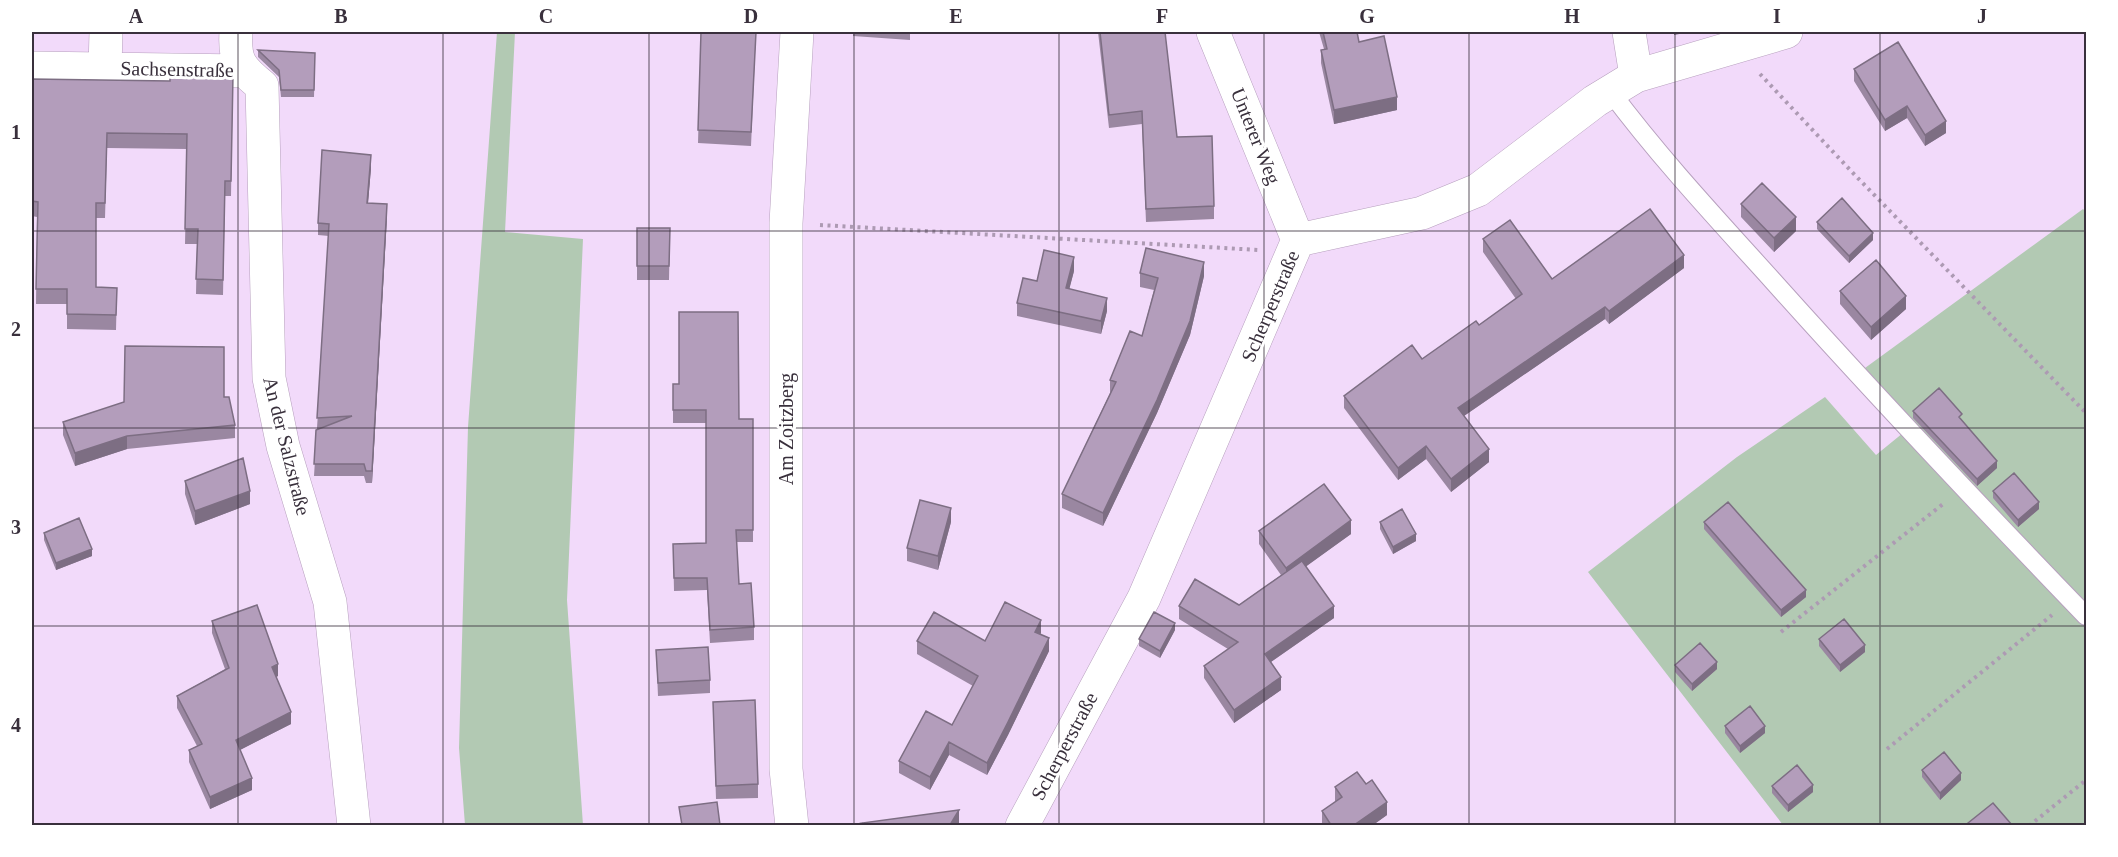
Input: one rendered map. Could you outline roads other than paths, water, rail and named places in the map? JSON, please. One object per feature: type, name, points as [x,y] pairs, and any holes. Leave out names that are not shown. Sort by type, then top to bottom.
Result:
[{"type":"street","name":"Sachsenstraße","points":[[105,68],[106,32]]},
{"type":"street","name":"Sachsenstraße","points":[[32,68],[243,70],[235,49],[236,32]]},
{"type":"street","name":"Am Zoitzberg","points":[[792,825],[786,769],[786,223],[797,32]]},
{"type":"street","name":"Unterer Weg","points":[[1213,32],[1296,246]]},
{"type":"street","points":[[1623,83],[1629,32]]},
{"type":"street","name":"Scherperstraße","points":[[1022,825],[1144,598],[1296,246],[1422,213],[1478,190],[1595,101],[1623,83],[1786,32]]},
{"type":"street","name":"An der Salzstraße","points":[[243,70],[262,86],[269,378],[283,446],[330,602],[354,825]]},
{"type":"lane","points":[[1623,83],[1647,141],[1909,430],[2086,616]]}]
